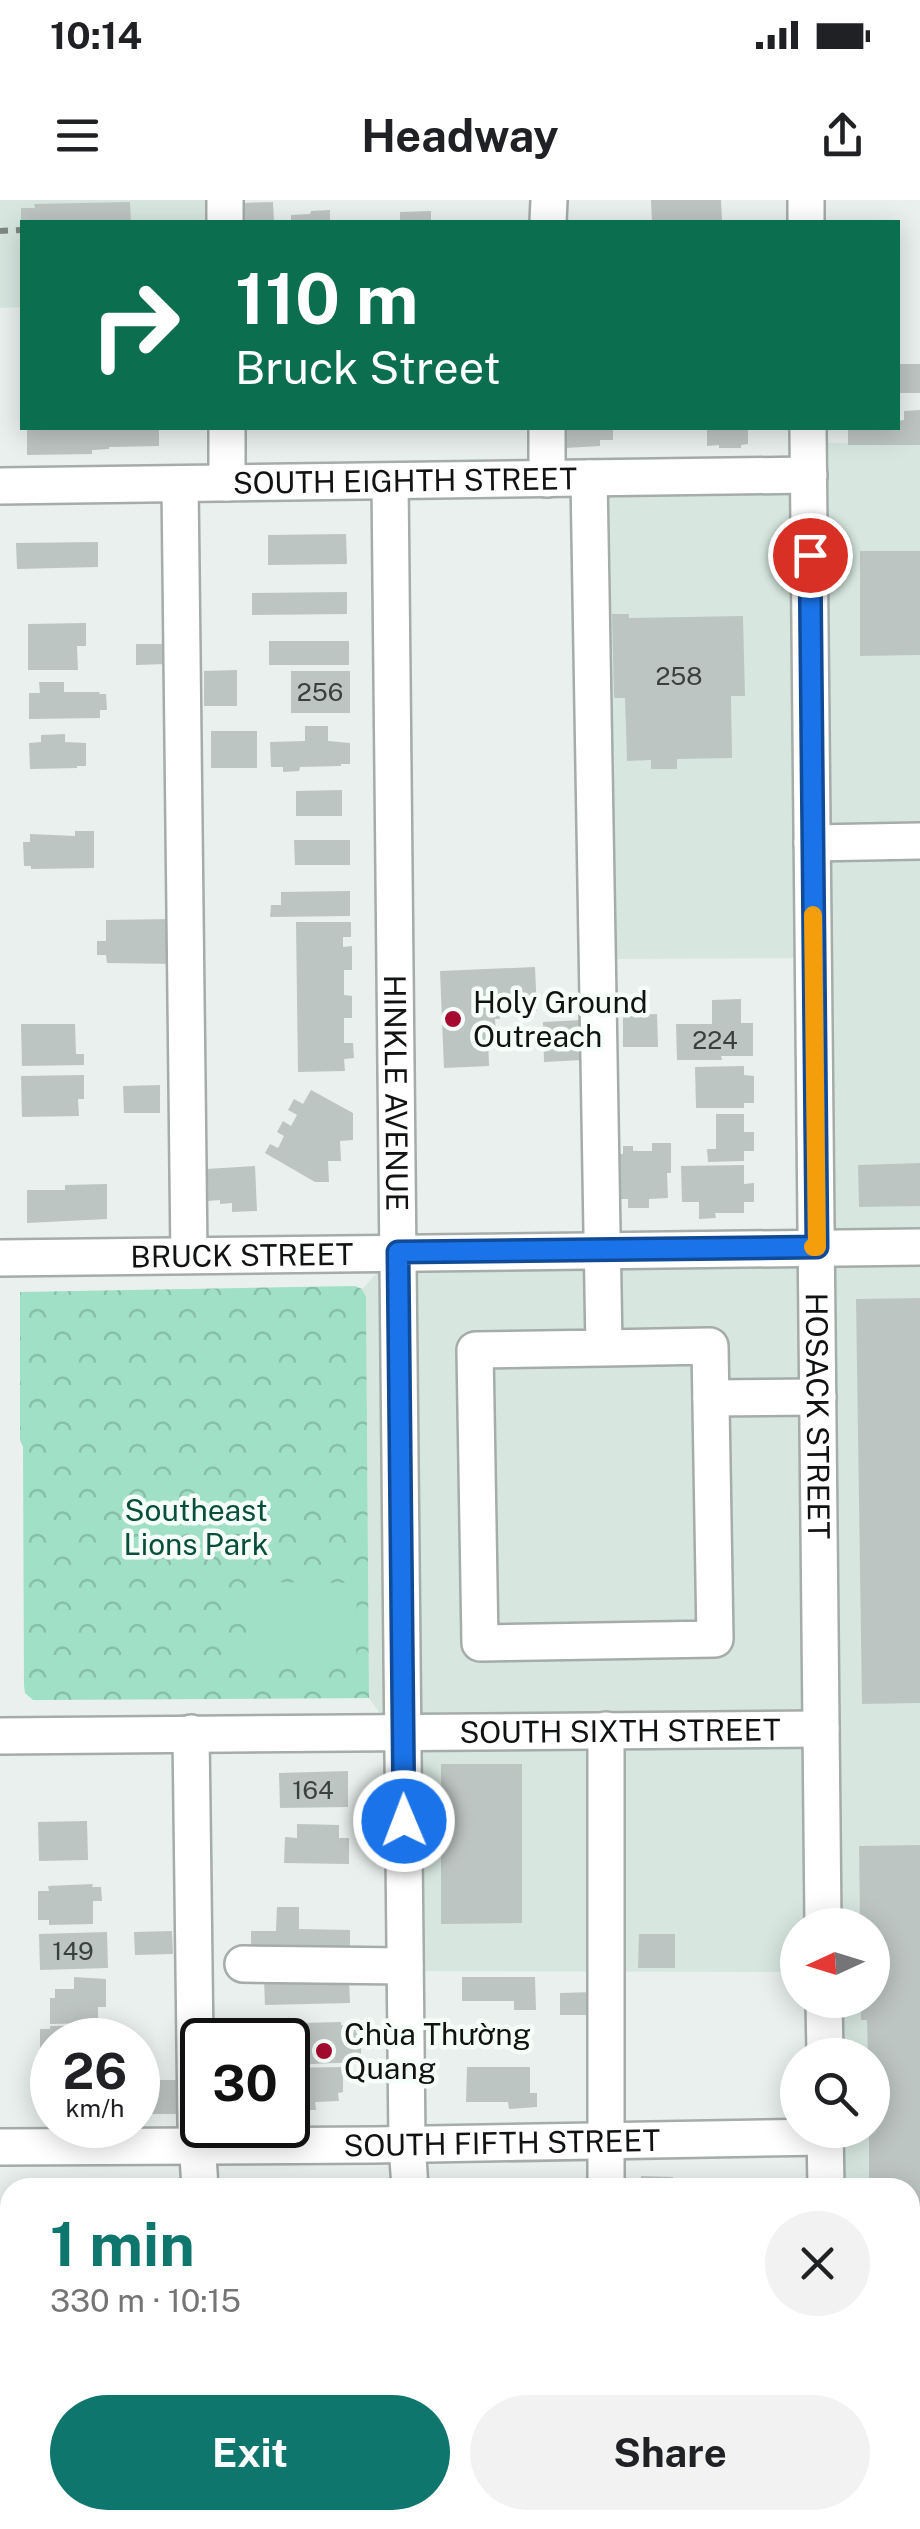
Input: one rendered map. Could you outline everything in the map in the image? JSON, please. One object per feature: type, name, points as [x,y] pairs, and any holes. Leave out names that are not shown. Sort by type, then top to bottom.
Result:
[{"type":"street","points":[[226,430],[228,483]]},
{"type":"street","points":[[547,430],[547,479]]},
{"type":"street","name":"HOSACK STREET","points":[[808,430],[812,843],[830,1247],[818,1396],[823,1908]]},
{"type":"street","name":"SOUTH EIGHTH STREET","points":[[0,486],[809,475]]},
{"type":"street","points":[[590,478],[604,1348]]},
{"type":"street","name":"HINKLE AVENUE","points":[[390,481],[409,2178]]},
{"type":"street","points":[[180,484],[189,1255]]},
{"type":"street","points":[[812,843],[920,841]]},
{"type":"street","name":"BRUCK STREET","points":[[0,1258],[920,1247]]},
{"type":"street","points":[[710,1346],[715,1639],[480,1643],[475,1350],[604,1348],[710,1346]]},
{"type":"street","points":[[710,1398],[818,1396]]},
{"type":"street","name":"SOUTH SIXTH STREET","points":[[0,1736],[821,1729]]},
{"type":"street","points":[[606,1730],[606,2178]]},
{"type":"street","points":[[191,1733],[195,2018]]},
{"type":"street","points":[[243,1964],[405,1966]]},
{"type":"street","name":"SOUTH FIFTH STREET","points":[[310,2145],[780,2135]]},
{"type":"street","name":"SOUTH FIFTH STREET","points":[[0,2147],[180,2145]]},
{"type":"street","points":[[197,2148],[199,2178]]},
{"type":"street","points":[[825,2148],[826,2178]]},
{"type":"shaded area","points":[[0,200],[227,200],[227,220],[20,220],[20,307],[0,308]]},
{"type":"shaded area","points":[[801,442],[920,445],[920,2178],[819,2178],[819,2148],[890,2148],[890,2038],[818,2038],[818,2018],[890,2018],[890,1908],[780,1908],[780,1972],[407,1971],[398,1739],[369,1698],[366,1297],[362,1289],[395,1254],[810,1249],[808,958],[598,959],[595,477],[800,470]]},
{"type":"green space","name":"Southeast Lions Park","points":[[355,1286],[366,1297],[369,1698],[33,1700],[25,1693],[24,1685],[20,1292]]},
{"type":"green space","points":[[251,1582],[357,1583],[356,1662],[251,1660]]},
{"type":"building","points":[[651,200],[721,200],[722,220],[652,220]]},
{"type":"building","points":[[130,202],[131,220],[21,220],[21,208],[35,208],[34,204]]},
{"type":"building","points":[[273,202],[274,220],[242,220],[242,203]]},
{"type":"building","points":[[330,210],[330,220],[291,220],[291,215]]},
{"type":"building","points":[[431,211],[431,220],[400,220],[400,212]]},
{"type":"building","points":[[900,364],[920,364],[920,393],[900,393]]},
{"type":"building","points":[[920,410],[920,445],[848,445],[848,430],[900,430],[904,411]]},
{"type":"building","points":[[27,430],[159,430],[159,446],[109,447],[92,450],[92,454],[27,455]]},
{"type":"building","points":[[564,430],[613,430],[613,440],[600,440],[600,446],[565,448]]},
{"type":"building","points":[[707,430],[748,430],[748,444],[741,448],[707,446]]},
{"type":"building","points":[[346,534],[347,564],[268,565],[268,535]]},
{"type":"building","points":[[98,542],[98,567],[17,569],[16,543]]},
{"type":"building","points":[[860,551],[920,551],[920,655],[860,656]]},
{"type":"building","points":[[347,592],[347,614],[252,615],[252,593]]},
{"type":"building","points":[[612,614],[629,614],[629,618],[743,616],[745,696],[731,696],[732,758],[677,759],[677,769],[651,769],[651,760],[627,761],[625,698],[614,698]]},
{"type":"building","points":[[86,623],[86,646],[77,646],[78,670],[28,670],[28,624]]},
{"type":"building","points":[[269,641],[349,641],[349,665],[269,665]]},
{"type":"building","points":[[136,644],[166,644],[167,664],[136,665]]},
{"type":"building","points":[[237,670],[237,706],[204,706],[204,671]]},
{"type":"building","points":[[291,671],[350,671],[350,713],[291,713]]},
{"type":"building","points":[[39,682],[64,682],[64,692],[106,694],[107,710],[100,710],[100,718],[29,719],[29,693],[40,693]]},
{"type":"building","points":[[305,726],[328,726],[328,741],[350,743],[350,764],[283,772],[283,767],[271,767],[270,742],[305,741]]},
{"type":"building","points":[[211,731],[257,731],[257,768],[211,768]]},
{"type":"building","points":[[65,734],[65,742],[86,743],[86,766],[30,769],[29,743],[41,742],[41,735]]},
{"type":"building","points":[[342,790],[342,816],[296,816],[296,791]]},
{"type":"building","points":[[75,831],[94,831],[94,868],[24,866],[23,842],[30,842],[30,834],[75,836]]},
{"type":"building","points":[[294,840],[350,840],[350,865],[295,865]]},
{"type":"building","points":[[350,891],[350,916],[270,917],[271,905],[281,905],[281,892]]},
{"type":"building","points":[[175,919],[176,964],[107,963],[106,955],[97,955],[97,941],[106,941],[106,920]]},
{"type":"building","points":[[296,922],[351,922],[351,937],[343,937],[343,947],[352,946],[352,970],[344,970],[344,995],[352,996],[352,1018],[344,1018],[344,1043],[353,1043],[354,1058],[344,1059],[345,1071],[298,1072]]},
{"type":"building","points":[[535,967],[537,1011],[500,1012],[500,1019],[495,1019],[496,1035],[488,1035],[489,1066],[444,1068],[440,971]]},
{"type":"building","points":[[741,999],[741,1023],[753,1023],[753,1056],[677,1060],[676,1024],[712,1024],[712,1000]]},
{"type":"building","points":[[657,1014],[658,1047],[623,1047],[623,1015]]},
{"type":"building","points":[[582,1020],[583,1060],[544,1062],[543,1022]]},
{"type":"building","points":[[21,1024],[75,1024],[76,1054],[84,1054],[84,1065],[22,1066]]},
{"type":"building","points":[[744,1066],[744,1075],[754,1076],[754,1103],[744,1103],[744,1108],[696,1108],[695,1067]]},
{"type":"building","points":[[84,1075],[84,1099],[78,1099],[79,1116],[22,1117],[21,1076]]},
{"type":"building","points":[[160,1085],[160,1113],[124,1113],[123,1086]]},
{"type":"building","points":[[311,1090],[353,1113],[353,1140],[340,1141],[341,1161],[328,1161],[329,1182],[315,1182],[265,1153],[270,1144],[278,1148],[284,1136],[277,1132],[283,1121],[291,1126],[297,1115],[288,1110],[294,1099],[303,1104]]},
{"type":"building","points":[[716,1114],[744,1114],[744,1132],[754,1132],[754,1151],[744,1151],[744,1161],[708,1162],[707,1149],[716,1149]]},
{"type":"building","points":[[652,1143],[671,1143],[668,1198],[649,1199],[649,1208],[628,1208],[628,1199],[620,1199],[620,1154],[623,1146],[633,1146],[633,1151],[652,1151]]},
{"type":"building","points":[[920,1163],[920,1206],[859,1207],[858,1165]]},
{"type":"building","points":[[744,1165],[744,1184],[754,1183],[754,1202],[744,1202],[744,1213],[715,1213],[716,1218],[699,1219],[699,1202],[682,1202],[681,1166]]},
{"type":"building","points":[[255,1166],[257,1211],[232,1212],[232,1203],[208,1201],[206,1169]]},
{"type":"building","points":[[107,1184],[107,1219],[27,1223],[27,1190]]},
{"type":"building","points":[[920,1298],[920,1703],[862,1704],[856,1299]]},
{"type":"building","points":[[441,1764],[522,1764],[522,1923],[441,1924]]},
{"type":"building","points":[[348,1771],[348,1807],[280,1808],[279,1773]]},
{"type":"building","points":[[87,1821],[88,1860],[39,1861],[38,1822]]},
{"type":"building","points":[[297,1824],[339,1825],[339,1838],[349,1838],[349,1864],[284,1863],[285,1837],[297,1838]]},
{"type":"building","points":[[920,1845],[920,2178],[869,2178],[869,2148],[890,2148],[890,2038],[868,2038],[867,2020],[861,2018],[890,2018],[890,1908],[860,1908],[859,1846]]},
{"type":"building","points":[[93,1884],[92,1887],[101,1887],[102,1901],[93,1901],[93,1924],[49,1925],[49,1920],[38,1920],[38,1891],[49,1891],[48,1886]]},
{"type":"building","points":[[277,1907],[299,1907],[299,1929],[350,1930],[350,1952],[276,1955],[276,1946],[251,1947],[251,1931],[276,1931]]},
{"type":"building","points":[[172,1931],[173,1954],[135,1955],[134,1932]]},
{"type":"building","points":[[107,1932],[108,1968],[40,1970],[39,1934]]},
{"type":"building","points":[[639,1934],[675,1934],[675,1968],[638,1968]]},
{"type":"building","points":[[74,1977],[106,1979],[106,2007],[98,2007],[98,2018],[50,2018],[50,1998],[55,1998],[55,1989],[74,1989]]},
{"type":"building","points":[[462,1977],[535,1977],[536,2010],[514,2010],[514,2001],[462,2001]]},
{"type":"building","points":[[264,1979],[349,1979],[350,2003],[265,2005]]},
{"type":"building","points":[[594,1992],[594,2015],[560,2015],[560,1993]]},
{"type":"building","points":[[310,2023],[361,2025],[361,2062],[310,2064]]},
{"type":"building","points":[[343,2067],[339,2101],[315,2102],[316,2110],[310,2110],[310,2068]]},
{"type":"building","points":[[467,2067],[530,2067],[530,2093],[537,2093],[537,2107],[509,2109],[508,2102],[466,2102]]},
{"type":"building","points":[[160,2080],[180,2080],[180,2114],[160,2114]]},
{"type":"slow traffic","points":[[813,915],[817,1247],[813,1247]]},
{"type":"place","name":"Holy Ground Outreach","points":[[453,1019]]},
{"type":"place","name":"Chùa Thường Quang","points":[[324,2051]]},
{"type":"route","points":[[404,1821],[398,1252],[817,1247],[810,555]]}]
